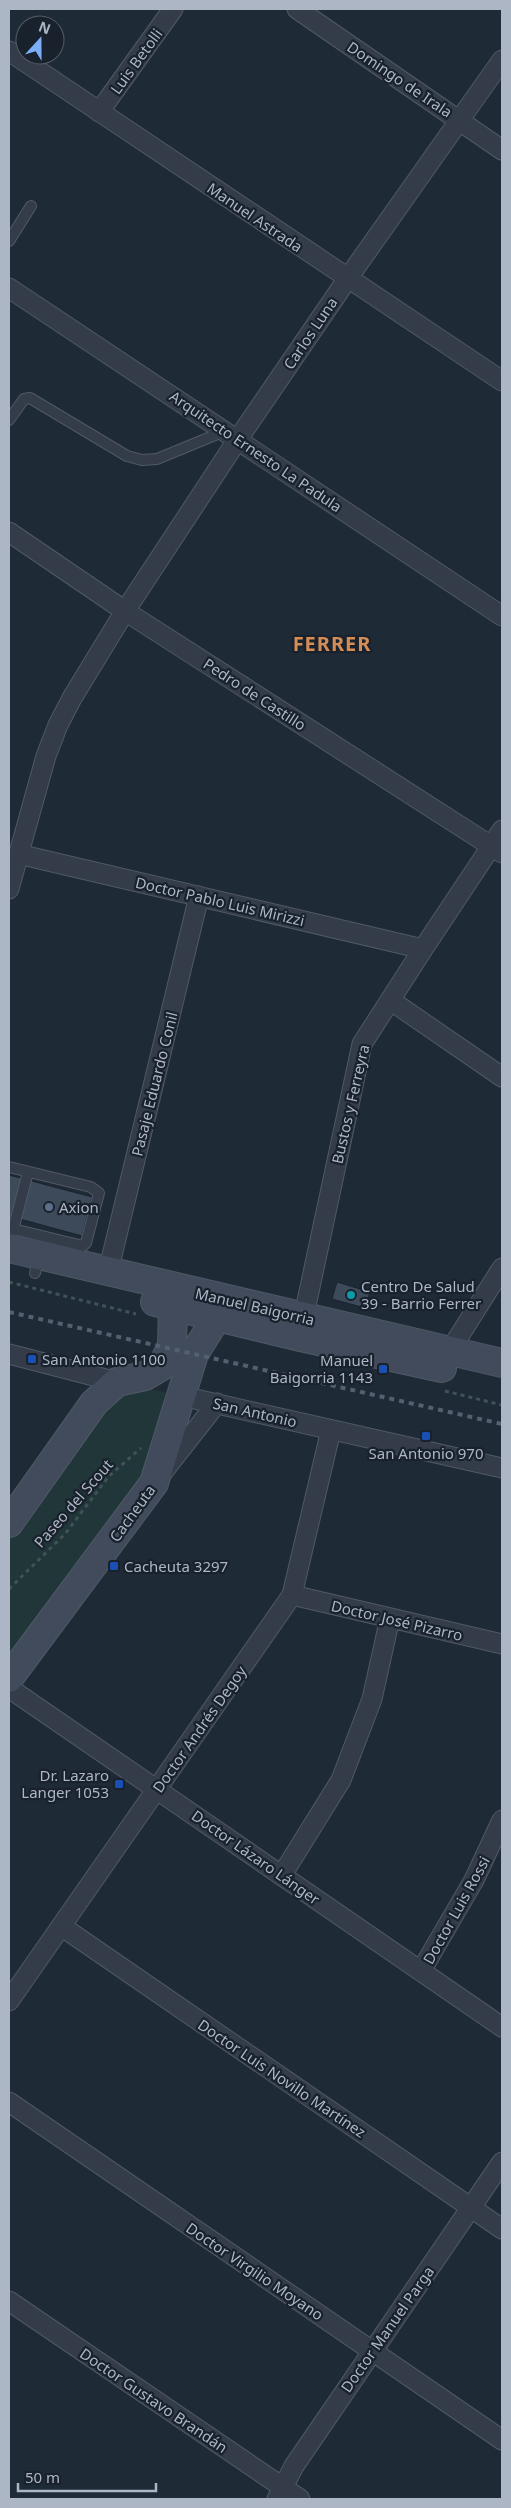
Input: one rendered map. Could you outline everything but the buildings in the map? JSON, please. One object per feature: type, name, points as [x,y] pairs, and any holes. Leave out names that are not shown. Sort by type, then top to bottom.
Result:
[{"type":"street","name":"Luis Betolli","points":[[99,112],[173,9]]},
{"type":"street","name":"Domingo de Irala","points":[[297,9],[502,150]]},
{"type":"street","name":"Manuel Astrada","points":[[9,51],[502,381]]},
{"type":"street","name":"Carlos Luna","points":[[9,889],[13,865],[46,756],[58,725],[232,435],[348,278],[502,60]]},
{"type":"street","name":"Arquitecto Ernesto La Padula","points":[[9,288],[502,616]]},
{"type":"street","name":"Pedro de Castillo","points":[[9,532],[126,611],[499,843]]},
{"type":"street","name":"Bustos y Ferreyra","points":[[301,1327],[358,1062],[368,1033],[422,949],[499,843]]},
{"type":"street","name":"Doctor Pablo Luis Mirizzi","points":[[13,865],[199,896],[422,949]]},
{"type":"street","name":"Pasaje Eduardo Conil","points":[[108,1272],[199,896]]},
{"type":"street","points":[[390,1000],[502,1077]]},
{"type":"street","name":"Manuel Baigorria","points":[[10,1245],[176,1298],[444,1359],[502,1381]]},
{"type":"street","name":"Manuel Baigorria","points":[[39,1255],[108,1272],[176,1298]]},
{"type":"street","points":[[444,1359],[502,1268]]},
{"type":"street","points":[[9,1523],[87,1412],[117,1382],[145,1376],[162,1366],[172,1346],[176,1298]]},
{"type":"street","name":"Cacheuta","points":[[9,1678],[154,1483],[194,1354],[221,1308]]},
{"type":"street","name":"San Antonio","points":[[9,1354],[117,1382],[502,1468]]},
{"type":"street","name":"Manuel Baigorria","points":[[444,1359],[502,1363]]},
{"type":"street","points":[[154,1483],[217,1403]]},
{"type":"street","name":"Doctor Andrés Degoy","points":[[9,2001],[292,1595],[331,1430]]},
{"type":"street","name":"Doctor José Pizarro","points":[[292,1595],[502,1644]]},
{"type":"street","points":[[282,1875],[341,1780],[372,1699],[390,1618]]},
{"type":"street","name":"Doctor Lázaro Lánger","points":[[9,1688],[502,2027]]},
{"type":"street","name":"Doctor Luis Rossi","points":[[421,1971],[474,1880],[502,1820]]},
{"type":"street","name":"Doctor Luis Novillo Martínez","points":[[61,1926],[502,2229]]},
{"type":"street","name":"Doctor Virgilio Moyano","points":[[9,2102],[502,2440]]},
{"type":"street","name":"Doctor Manuel Parga","points":[[279,2493],[372,2351],[502,2162]]},
{"type":"street","name":"Doctor Gustavo Brandán","points":[[9,2301],[279,2493],[300,2499]]},
{"type":"lane","points":[[9,241],[31,206]]},
{"type":"lane","points":[[9,420],[24,399],[30,398],[127,456],[142,460],[156,459],[232,435]]},
{"type":"lane","points":[[9,1167],[91,1187],[99,1193],[86,1243],[82,1246],[39,1255],[10,1245],[28,1172]]},
{"type":"path","name":"Paseo del Scout","points":[[9,1589],[65,1534],[109,1476],[143,1446]]},
{"type":"green space","points":[[117,1382],[182,1396],[161,1464],[9,1678],[9,1523]]},
{"type":"railway","points":[[9,1312],[502,1424]]},
{"type":"place","name":"Axion","points":[[49,1207]]},
{"type":"place","name":"Centro De Salud 39 - Barrio Ferrer","points":[[351,1295]]},
{"type":"place","name":"San Antonio 1100","points":[[32,1359]]},
{"type":"place","name":"Manuel Baigorria 1143","points":[[383,1369]]},
{"type":"place","name":"San Antonio 970","points":[[426,1436]]},
{"type":"place","name":"Cacheuta 3297","points":[[114,1566]]},
{"type":"place","name":"Dr. Lazaro Langer 1053","points":[[119,1784]]},
{"type":"district","name":"FERRER","points":[[332,643]]}]
